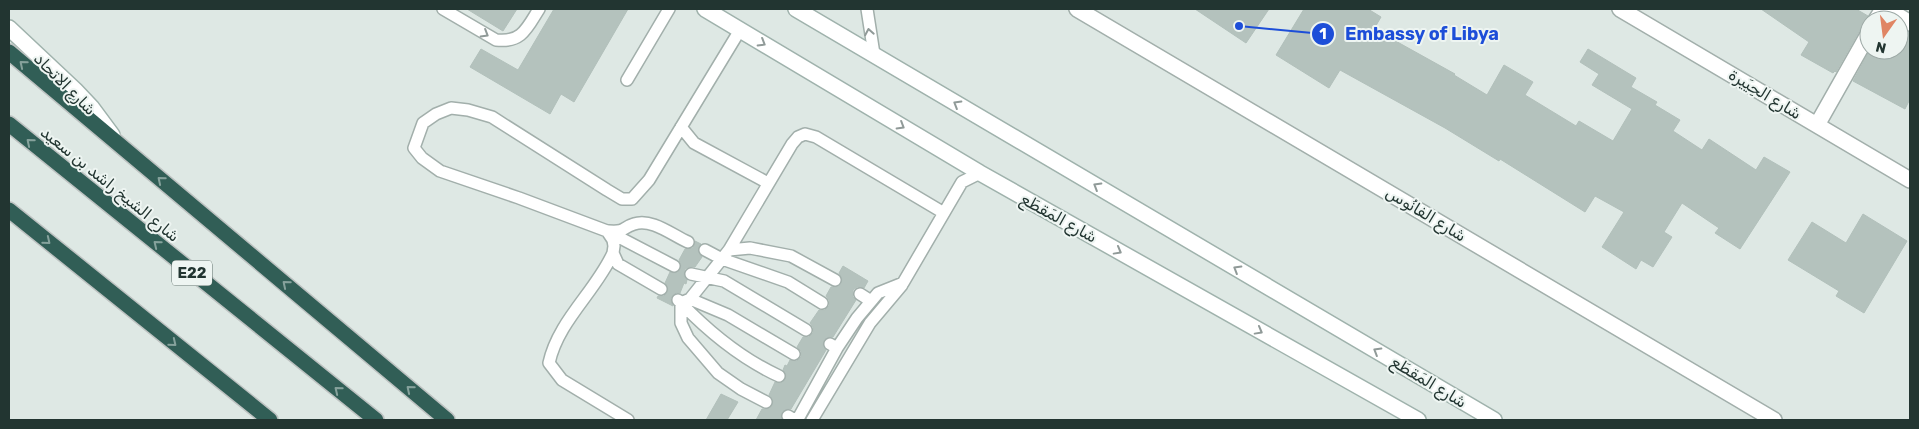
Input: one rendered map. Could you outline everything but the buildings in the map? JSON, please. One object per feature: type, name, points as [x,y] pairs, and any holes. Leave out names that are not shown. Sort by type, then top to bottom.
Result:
[{"type":"highway","points":[[9,52],[447,420]]},
{"type":"highway","name":"شارع الشيخ راشد بن سعيد","points":[[9,124],[376,420]]},
{"type":"highway","points":[[9,210],[270,420]]},
{"type":"street","name":"شارع المَقطَع","points":[[705,9],[980,173],[1418,420]]},
{"type":"street","name":"شارع المَقطَع","points":[[796,9],[1494,420]]},
{"type":"street","name":"شارع الفانُوس","points":[[1077,9],[1774,420]]},
{"type":"street","name":"شارع الحِيَيرة","points":[[1620,9],[1910,180]]},
{"type":"street","points":[[1887,9],[1910,23]]},
{"type":"street","name":"شارع الاتحاد","points":[[9,28],[76,90],[117,142]]},
{"type":"street","points":[[1817,125],[1859,51]]},
{"type":"lane","points":[[443,9],[496,40],[504,41],[520,36],[526,31],[539,9]]},
{"type":"lane","points":[[628,80],[669,9]]},
{"type":"lane","points":[[867,9],[874,54]]},
{"type":"lane","points":[[674,266],[607,231],[440,171],[422,158],[414,148],[423,123],[436,114],[450,108],[468,110],[492,117],[622,199],[632,199],[649,180],[740,30]]},
{"type":"lane","points":[[681,128],[694,143],[768,183]]},
{"type":"lane","points":[[766,402],[741,389],[718,373],[688,338],[680,323],[682,300],[707,278],[725,254],[798,137],[805,134],[816,137],[944,213]]},
{"type":"lane","points":[[812,420],[870,323],[903,283],[962,182],[980,173]]},
{"type":"lane","points":[[607,231],[621,232],[633,224],[648,222],[688,242]]},
{"type":"lane","points":[[607,231],[614,246],[605,269],[589,289],[558,338],[552,350],[549,363],[562,380],[628,420]]},
{"type":"lane","points":[[725,254],[750,248],[791,256],[835,280]]},
{"type":"lane","points":[[705,250],[725,254],[788,282],[822,304]]},
{"type":"lane","points":[[612,253],[618,264],[661,289]]},
{"type":"lane","points":[[691,274],[724,282],[806,330]]},
{"type":"lane","points":[[788,416],[793,418],[799,416],[808,391],[852,316],[878,293],[903,283]]},
{"type":"lane","points":[[860,294],[871,301]]},
{"type":"lane","points":[[682,300],[728,315],[794,354]]},
{"type":"lane","points":[[682,300],[708,328],[751,363],[779,376]]},
{"type":"place","name":"Embassy of Libya","points":[[1239,26]]}]
